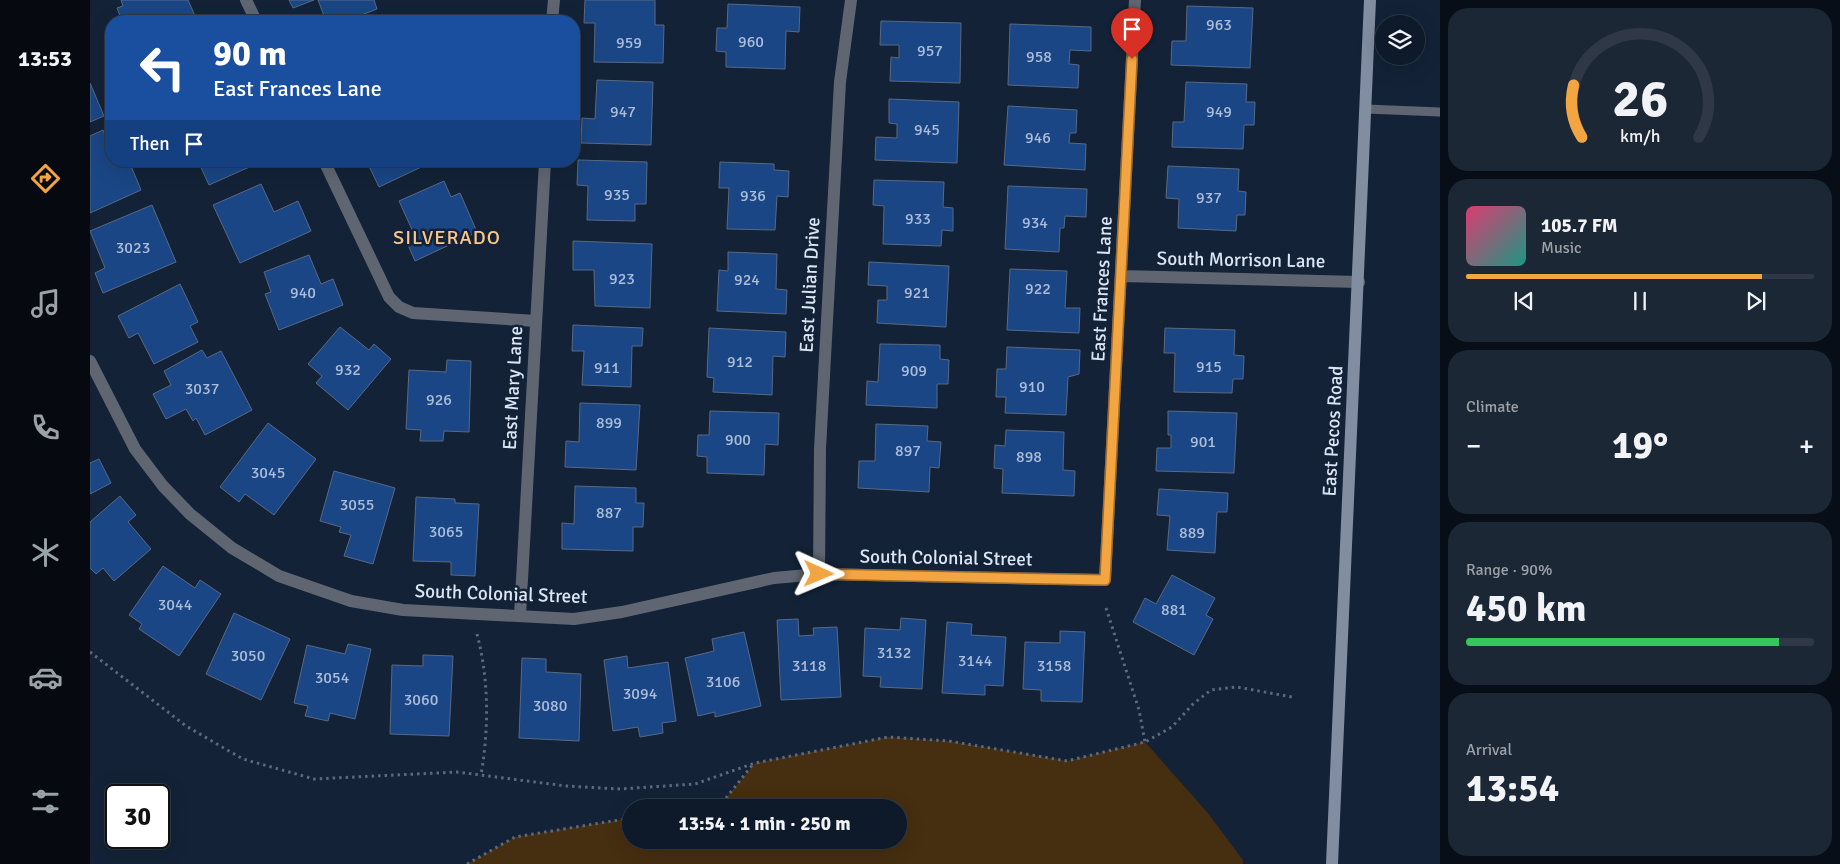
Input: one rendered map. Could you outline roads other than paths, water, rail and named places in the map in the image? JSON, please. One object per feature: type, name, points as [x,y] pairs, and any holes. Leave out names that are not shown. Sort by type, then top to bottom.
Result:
[{"type":"main road","name":"East Pecos Road","points":[[1332,864],[1370,0]]},
{"type":"street","points":[[246,0],[253,15]]},
{"type":"street","points":[[553,15],[554,0]]},
{"type":"street","name":"East Julian Drive","points":[[819,574],[820,449],[840,82],[851,0]]},
{"type":"street","name":"East Frances Lane","points":[[1105,580],[1135,0]]},
{"type":"street","points":[[327,167],[389,297],[399,307],[413,313],[536,321]]},
{"type":"street","name":"East Mary Lane","points":[[520,616],[545,167]]},
{"type":"street","name":"South Morrison Lane","points":[[1121,276],[1359,282]]},
{"type":"street","name":"South Colonial Street","points":[[90,361],[135,449],[163,486],[190,514],[232,548],[279,576],[351,601],[404,610],[574,618],[622,612],[774,578],[819,574],[1105,580]]},
{"type":"lane","points":[[1366,109],[1440,112]]},
{"type":"district","name":"SILVERADO","points":[[447,237]]}]
